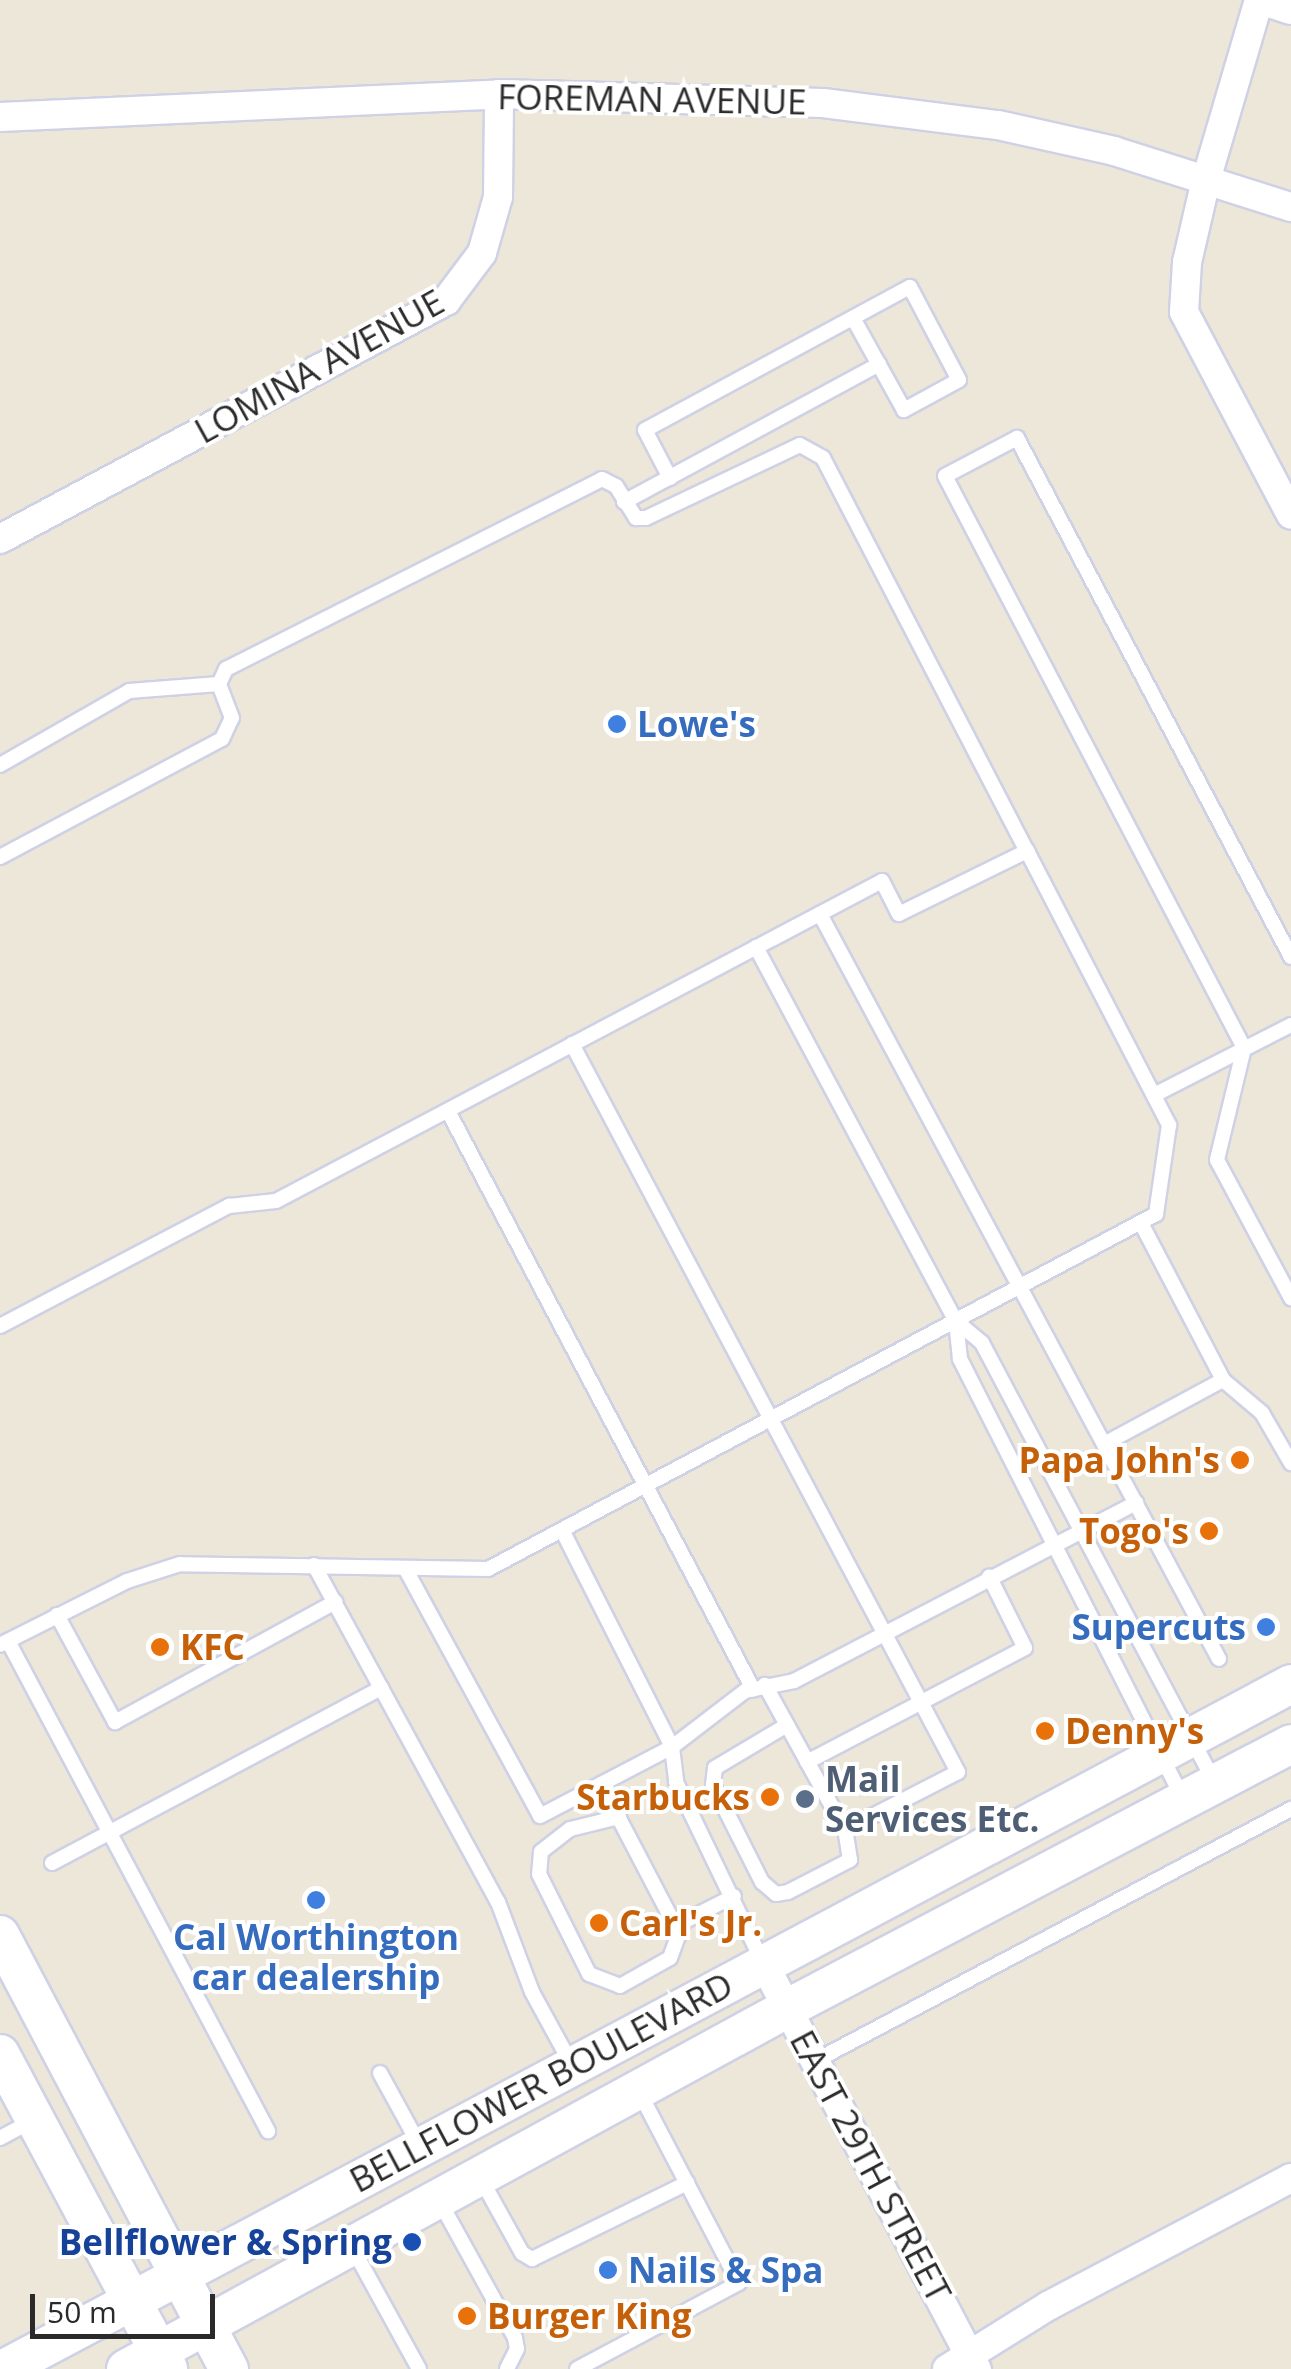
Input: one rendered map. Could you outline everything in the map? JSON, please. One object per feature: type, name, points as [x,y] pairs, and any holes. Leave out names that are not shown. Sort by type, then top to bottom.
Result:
[{"type":"main road","points":[[1276,0],[1291,5]]},
{"type":"main road","name":"BELLFLOWER BOULEVARD","points":[[4,2369],[1291,1684]]},
{"type":"main road","name":"BELLFLOWER BOULEVARD","points":[[151,2363],[207,2327],[788,2008],[1291,1744]]},
{"type":"main road","points":[[0,1934],[229,2369]]},
{"type":"main road","points":[[0,2054],[131,2301],[151,2363]]},
{"type":"street","points":[[1259,0],[1186,262],[1184,312],[1291,516]]},
{"type":"street","name":"FOREMAN AVENUE","points":[[0,117],[498,94],[823,103],[998,125],[1206,180],[1291,207]]},
{"type":"street","name":"LOMINA AVENUE","points":[[0,539],[446,301],[482,253],[498,197],[498,94]]},
{"type":"street","name":"EAST 29TH STREET","points":[[764,1964],[965,2365]]},
{"type":"street","points":[[965,2365],[1048,2306],[1291,2178]]},
{"type":"lane","points":[[670,478],[645,430],[854,318],[910,288],[959,380],[904,410],[854,318]]},
{"type":"lane","points":[[624,502],[879,364]]},
{"type":"lane","points":[[1291,957],[1017,438],[944,476],[1244,1048],[1217,1160],[1291,1298]]},
{"type":"lane","points":[[0,857],[222,739],[232,718],[219,684],[226,669],[602,479],[616,486],[636,518],[646,518],[800,445],[812,447],[1158,1093],[1169,1124],[1156,1214],[488,1569],[180,1564],[57,1615],[4,1643],[268,2131]]},
{"type":"lane","points":[[0,765],[129,691],[219,684]]},
{"type":"lane","points":[[0,1326],[229,1206],[276,1202],[882,882],[899,914],[1027,851]]},
{"type":"lane","points":[[820,914],[1219,1659]]},
{"type":"lane","points":[[756,947],[956,1321],[982,1343],[1080,1531],[1200,1793]]},
{"type":"lane","points":[[1158,1093],[1291,1025]]},
{"type":"lane","points":[[572,1044],[768,1421],[958,1772],[845,1830]]},
{"type":"lane","points":[[448,1110],[646,1485],[759,1687],[788,1725],[845,1830],[850,1860],[788,1892],[776,1894],[762,1882],[713,1785],[715,1768],[788,1725]]},
{"type":"lane","points":[[1140,1222],[1224,1380],[1262,1413],[1291,1463]]},
{"type":"lane","points":[[956,1321],[960,1359],[1055,1543],[1066,1578],[1175,1745],[1200,1793]]},
{"type":"lane","points":[[1104,1444],[1224,1380]]},
{"type":"lane","points":[[1275,1433],[1291,1424]]},
{"type":"lane","points":[[406,1568],[540,1816],[672,1746],[759,1687],[794,1682],[990,1576],[1136,1503]]},
{"type":"lane","points":[[562,1530],[672,1746],[676,1782],[764,1964]]},
{"type":"lane","points":[[314,1566],[498,1902],[532,1992],[572,2065]]},
{"type":"lane","points":[[807,1762],[1026,1648],[990,1576]]},
{"type":"lane","points":[[57,1615],[116,1722],[335,1602]]},
{"type":"lane","points":[[52,1864],[382,1688]]},
{"type":"lane","points":[[602,1784],[678,1931]]},
{"type":"lane","points":[[815,2061],[1291,1809]]},
{"type":"lane","points":[[619,1817],[570,1829],[541,1852],[539,1874],[589,1974],[620,1986],[670,1958],[683,1922],[734,1896]]},
{"type":"lane","points":[[380,2073],[420,2147]]},
{"type":"lane","points":[[578,2369],[740,2283],[638,2091]]},
{"type":"lane","points":[[0,2138],[35,2120]]},
{"type":"lane","points":[[480,2177],[532,2259],[687,2183]]},
{"type":"lane","points":[[438,2200],[515,2338],[518,2349],[507,2369]]},
{"type":"lane","points":[[352,2247],[419,2369]]},
{"type":"place","name":"Lowe's","points":[[617,724]]},
{"type":"place","name":"Papa John's","points":[[1240,1460]]},
{"type":"place","name":"Togo's","points":[[1209,1531]]},
{"type":"place","name":"Supercuts","points":[[1266,1627]]},
{"type":"place","name":"KFC","points":[[160,1647]]},
{"type":"place","name":"Denny's","points":[[1045,1731]]},
{"type":"place","name":"Starbucks","points":[[770,1797]]},
{"type":"place","name":"Mail Services Etc.","points":[[805,1799]]},
{"type":"place","name":"Cal Worthington car dealership","points":[[316,1900]]},
{"type":"place","name":"Carl's Jr.","points":[[599,1923]]},
{"type":"place","name":"Bellflower & Spring","points":[[412,2242]]},
{"type":"place","name":"Nails & Spa","points":[[608,2270]]},
{"type":"place","name":"Burger King","points":[[467,2316]]}]
